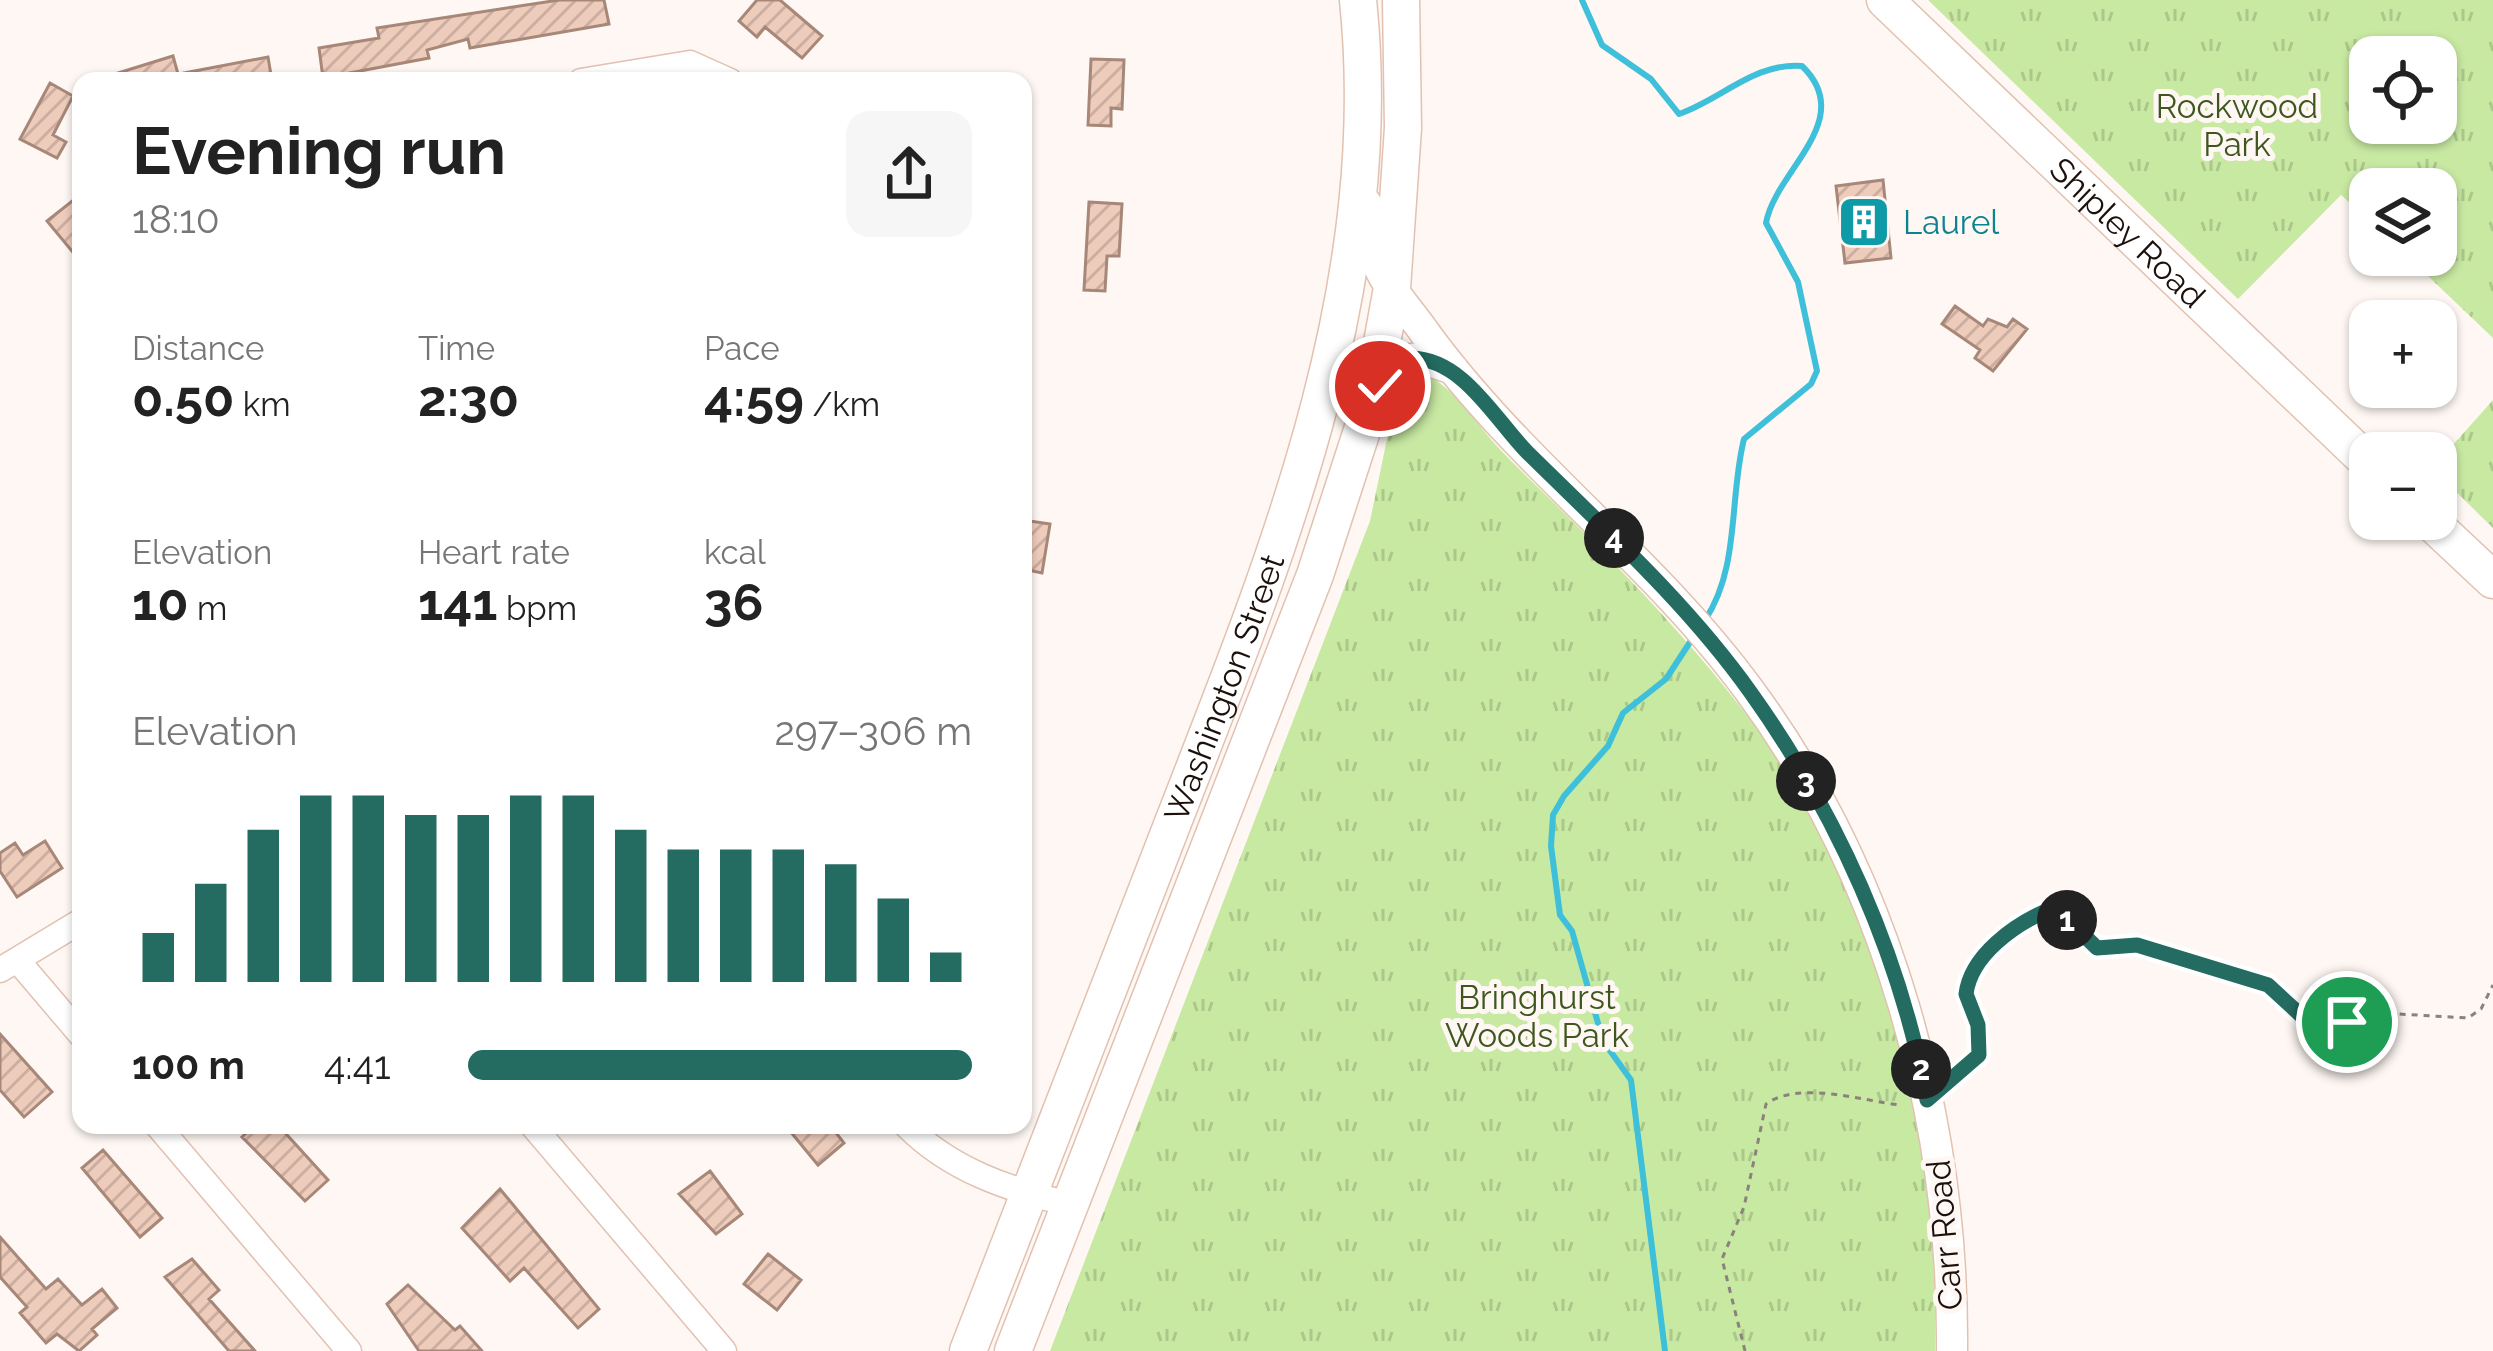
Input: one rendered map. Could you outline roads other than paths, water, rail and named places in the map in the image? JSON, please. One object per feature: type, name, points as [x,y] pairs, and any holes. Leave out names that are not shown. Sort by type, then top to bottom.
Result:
[{"type":"main road","name":"Washington Street","points":[[968,1351],[1270,571],[1330,367],[1349,281],[1365,107],[1358,0]]},
{"type":"main road","name":"Washington Street","points":[[1013,1351],[1315,575],[1399,308],[1401,0]]},
{"type":"main road","name":"Shipley Road","points":[[1885,0],[2349,444]]},
{"type":"main road","points":[[2450,540],[2493,580]]},
{"type":"street","points":[[635,72],[689,63],[710,72]]},
{"type":"street","name":"Carr Road","points":[[1365,107],[1367,219],[1376,258],[1399,308],[1497,422],[1685,614],[1748,689],[1790,751],[1836,836],[1887,953],[1927,1100],[1950,1267],[1952,1351]]},
{"type":"street","points":[[1330,367],[1358,328],[1399,308]]},
{"type":"street","points":[[1371,403],[1403,360],[1421,358],[1454,370]]},
{"type":"street","points":[[72,926],[9,965],[72,1026]]},
{"type":"street","points":[[165,1134],[349,1351]]},
{"type":"street","points":[[540,1134],[724,1351]]},
{"type":"street","points":[[915,1134],[969,1171],[1029,1195],[1070,1204]]},
{"type":"waterway","points":[[1582,0],[1602,45],[1651,79],[1679,114],[1754,75],[1785,66],[1802,66],[1817,86],[1821,106],[1818,126],[1772,204],[1766,223],[1798,282],[1817,371],[1811,384],[1744,439],[1729,555],[1705,620]]},
{"type":"waterway","points":[[1665,1351],[1631,1080],[1603,1041],[1572,931],[1560,915],[1551,846],[1553,815],[1564,796],[1608,746],[1623,713],[1666,679],[1694,636]]},
{"type":"place","name":"Laurel","points":[[1864,222]]},
{"type":"park label","name":"Rockwood Park","points":[[2237,125]]},
{"type":"park label","name":"Bringhurst Woods Park","points":[[1537,1016]]}]
